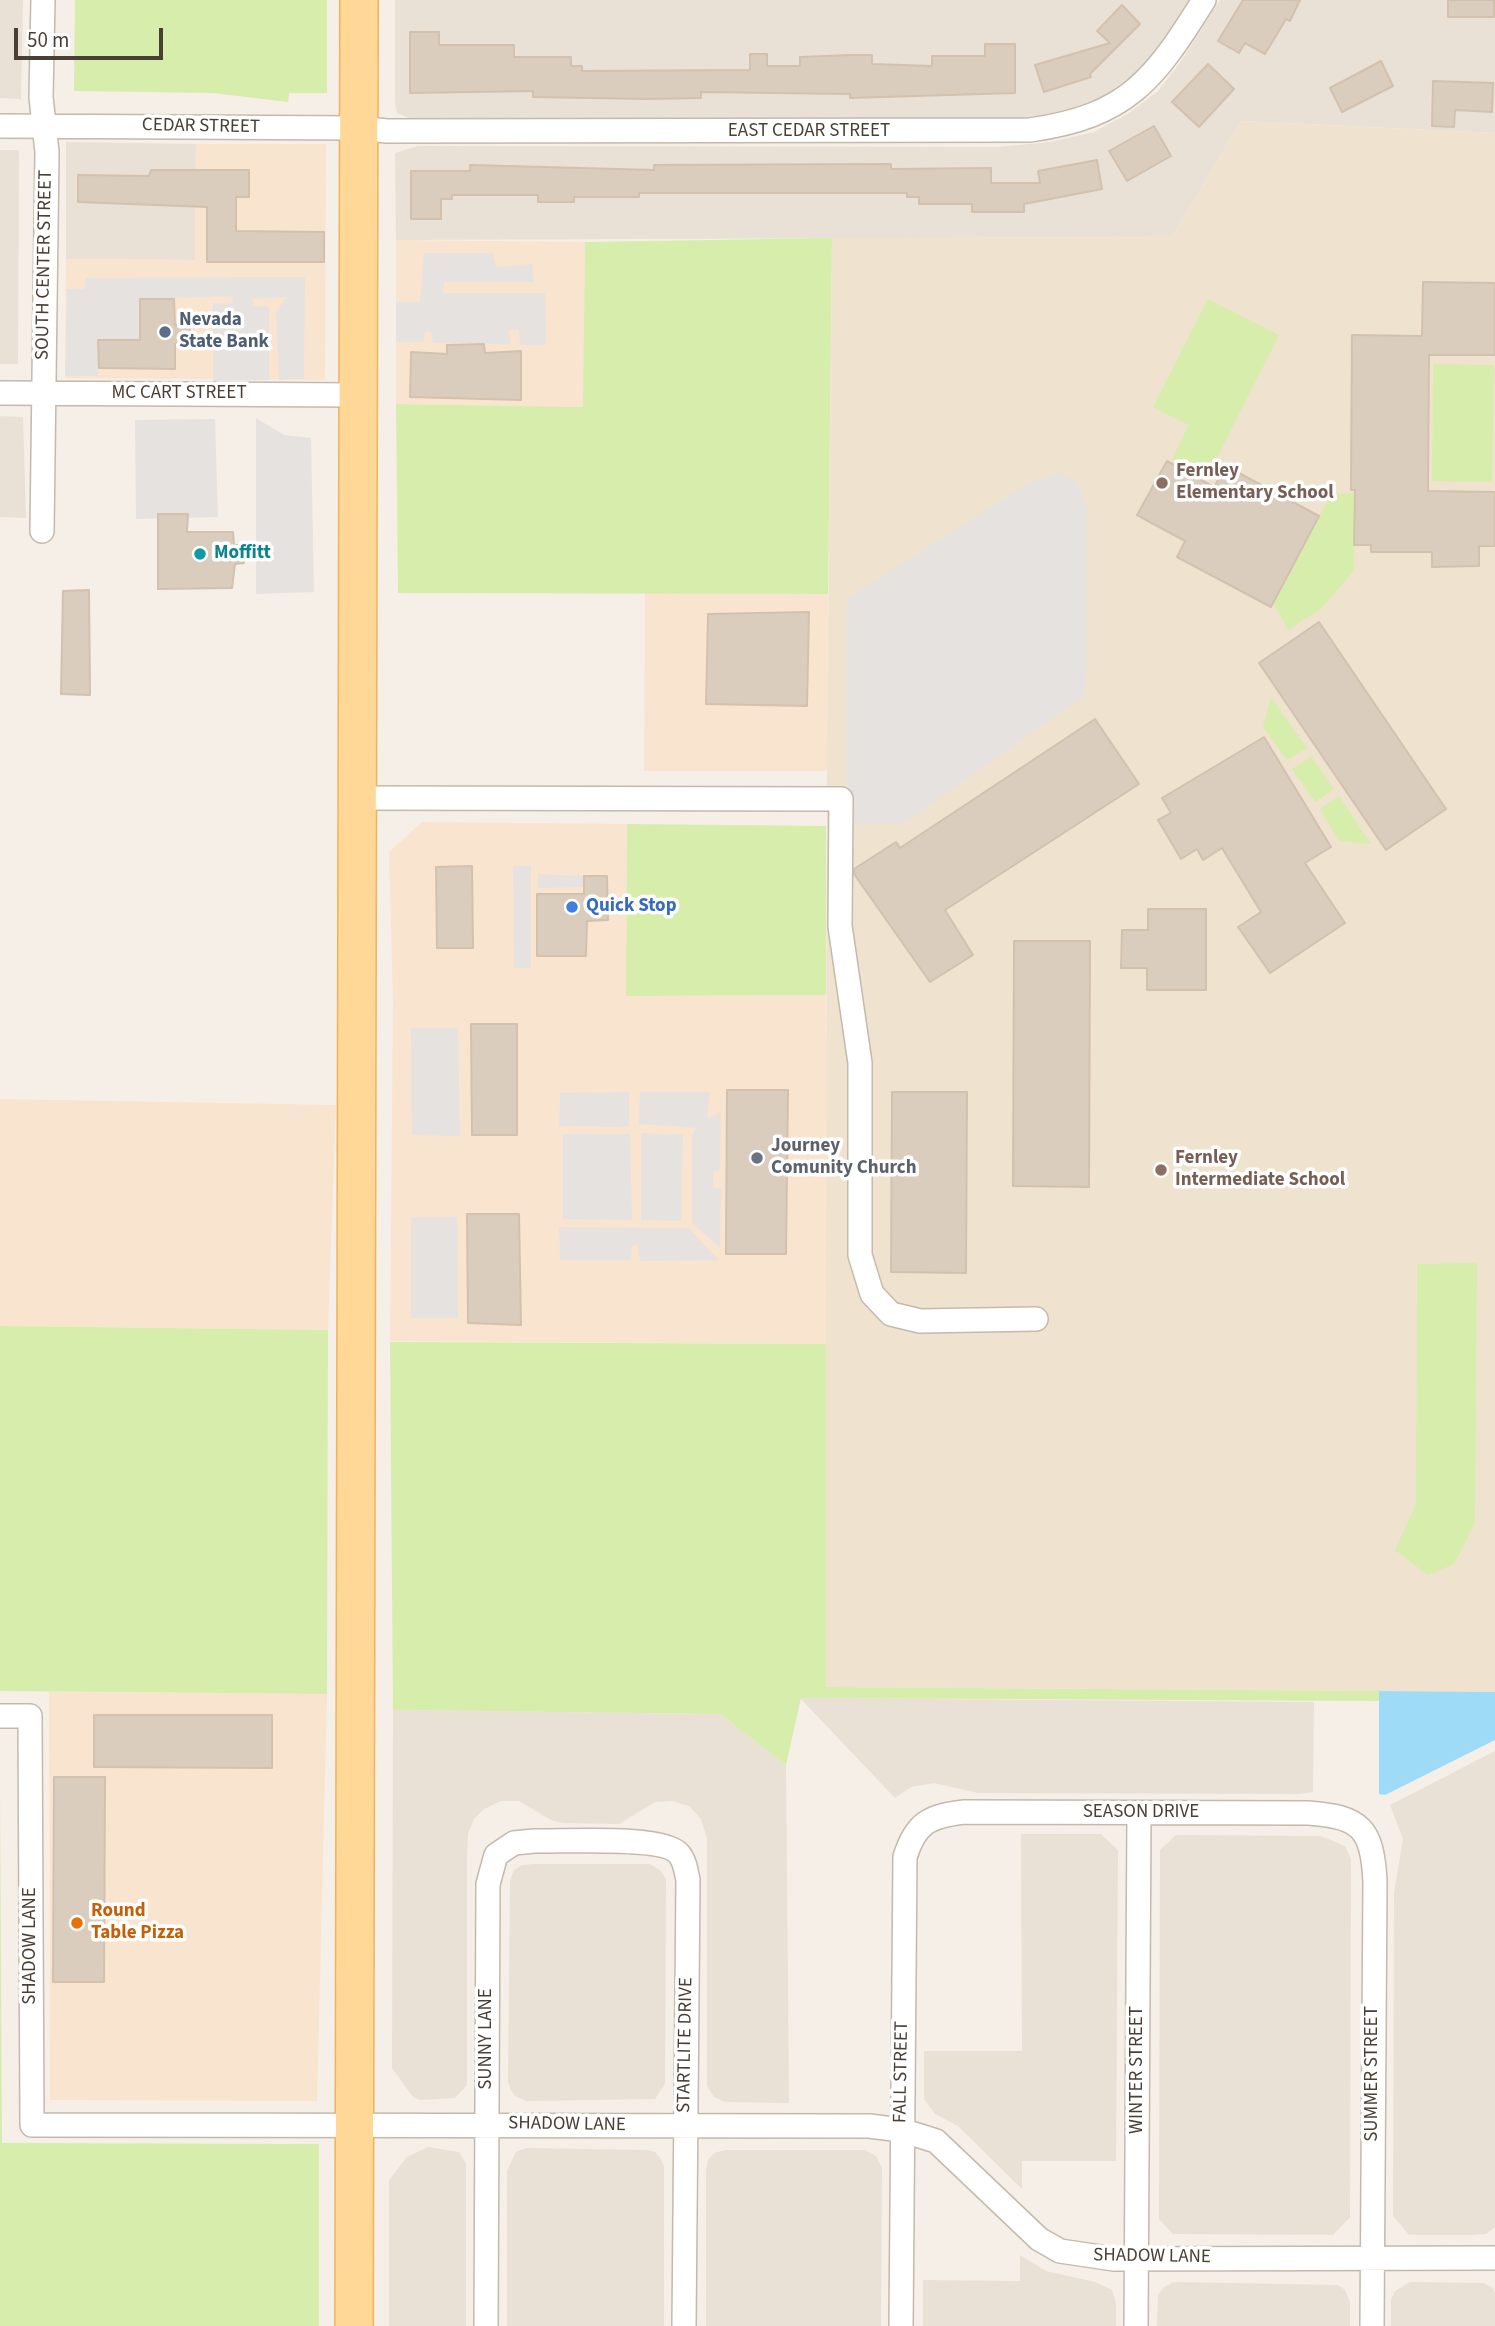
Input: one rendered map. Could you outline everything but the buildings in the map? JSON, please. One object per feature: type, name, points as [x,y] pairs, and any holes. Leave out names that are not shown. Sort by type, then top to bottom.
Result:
[{"type":"main road","points":[[354,2326],[359,0]]},
{"type":"street","name":"SOUTH CENTER STREET","points":[[42,531],[47,152],[41,97],[43,0]]},
{"type":"street","name":"EAST CEDAR STREET","points":[[358,128],[387,131],[980,132],[1066,125],[1124,101],[1147,81],[1205,0]]},
{"type":"street","name":"CEDAR STREET","points":[[0,125],[358,128]]},
{"type":"street","name":"MC CART STREET","points":[[0,393],[357,395]]},
{"type":"street","points":[[357,798],[841,799],[840,926],[860,1063],[860,1255],[872,1294],[891,1314],[920,1321],[1036,1320]]},
{"type":"street","name":"SHADOW LANE","points":[[0,1716],[30,1716],[32,2125],[355,2123],[869,2126],[925,2135],[942,2146],[1038,2239],[1060,2251],[1084,2256],[1136,2258],[1495,2258]]},
{"type":"street","name":"SEASON DRIVE","points":[[922,1824],[941,1815],[964,1812],[1308,1813],[1344,1817],[1360,1825]]},
{"type":"street","name":"WINTER STREET","points":[[1136,2326],[1139,1813]]},
{"type":"street","name":"FALL STREET","points":[[901,2326],[903,1883],[911,1837],[922,1824]]},
{"type":"street","name":"SUMMER STREET","points":[[1360,1825],[1373,1856],[1375,1881],[1372,2326]]},
{"type":"street","name":"SUNNY LANE","points":[[486,2326],[490,1867],[496,1855],[514,1843],[594,1842]]},
{"type":"street","name":"STARTLITE DRIVE","points":[[594,1842],[644,1843],[670,1847],[679,1853],[685,1864],[688,1880],[684,2326]]},
{"type":"shaded area","points":[[0,0],[23,0],[21,99],[0,98]]},
{"type":"shaded area","points":[[395,0],[1189,0],[1161,45],[1132,76],[1101,98],[1063,111],[1025,118],[411,119],[397,113],[395,102]]},
{"type":"shaded area","points":[[1220,0],[1495,0],[1495,133],[1241,121],[1172,237],[396,240],[395,153],[418,146],[997,147],[1050,142],[1094,132],[1129,113],[1158,91],[1182,60]]},
{"type":"shaded area","name":"Fernley Intermediate School","points":[[1241,121],[1495,133],[1495,1692],[825,1687],[827,743],[832,238],[1172,237]]},
{"type":"shaded area","points":[[66,142],[196,144],[195,260],[66,259]]},
{"type":"shaded area","points":[[196,144],[326,144],[325,380],[65,378],[66,259],[195,260]]},
{"type":"shaded area","points":[[0,150],[19,150],[18,364],[0,364]]},
{"type":"shaded area","points":[[396,240],[585,242],[584,407],[396,404]]},
{"type":"shaded area","points":[[424,253],[493,253],[496,267],[532,264],[534,282],[444,282],[443,293],[545,293],[546,345],[520,345],[519,329],[509,330],[510,344],[433,343],[431,331],[424,332],[424,342],[396,342],[396,302],[420,302]]},
{"type":"shaded area","points":[[305,277],[304,379],[279,380],[276,312],[287,297],[253,299],[253,306],[269,307],[269,380],[213,381],[213,303],[233,304],[232,296],[141,299],[140,340],[98,340],[98,376],[65,376],[67,289],[84,289],[86,278]]},
{"type":"shaded area","points":[[0,416],[23,417],[26,518],[0,517]]},
{"type":"shaded area","points":[[256,418],[284,435],[311,438],[314,592],[256,594]]},
{"type":"shaded area","points":[[215,419],[218,517],[136,519],[135,420]]},
{"type":"shaded area","points":[[1061,473],[1076,482],[1087,506],[1087,671],[1084,696],[904,823],[847,824],[847,599],[1027,484]]},
{"type":"shaded area","points":[[645,593],[828,594],[827,771],[644,771]]},
{"type":"shaded area","points":[[422,822],[627,824],[626,996],[826,995],[826,1344],[390,1341],[393,1002],[389,852]]},
{"type":"shaded area","points":[[531,865],[531,968],[514,968],[513,866]]},
{"type":"shaded area","points":[[538,874],[584,876],[584,887],[537,888]]},
{"type":"shaded area","points":[[411,1028],[458,1028],[460,1136],[412,1135]]},
{"type":"shaded area","points":[[629,1092],[629,1127],[559,1126],[560,1093]]},
{"type":"shaded area","points":[[640,1092],[710,1092],[707,1119],[721,1111],[720,1170],[713,1171],[713,1187],[721,1189],[720,1247],[692,1223],[692,1134],[698,1128],[639,1124]]},
{"type":"shaded area","points":[[0,1099],[336,1105],[328,1330],[0,1326]]},
{"type":"shaded area","points":[[641,1133],[683,1135],[681,1221],[641,1220]]},
{"type":"shaded area","points":[[563,1134],[630,1134],[632,1220],[563,1219]]},
{"type":"shaded area","points":[[411,1217],[457,1217],[458,1318],[411,1318]]},
{"type":"shaded area","points":[[559,1227],[688,1228],[719,1260],[640,1261],[638,1245],[632,1246],[630,1260],[560,1260]]},
{"type":"shaded area","points":[[49,1692],[327,1694],[317,2101],[50,2100]]},
{"type":"shaded area","points":[[800,1698],[1314,1702],[1313,1792],[978,1793],[934,1783],[911,1787],[895,1798]]},
{"type":"shaded area","points":[[393,1710],[720,1714],[786,1765],[789,2103],[725,2102],[714,2097],[707,2086],[707,1838],[701,1819],[689,1806],[672,1801],[655,1802],[619,1824],[562,1823],[551,1820],[519,1801],[501,1801],[484,1809],[474,1819],[468,1834],[467,1857],[467,2085],[455,2098],[420,2100],[413,2097],[392,2068]]},
{"type":"shaded area","points":[[1495,1751],[1495,2227],[1486,2234],[1409,2235],[1393,2216],[1394,1893],[1403,1839],[1390,1805]]},
{"type":"shaded area","points":[[1021,1834],[1101,1834],[1118,1850],[1116,2161],[1022,2161],[1022,2189],[958,2126],[935,2114],[924,2099],[924,2051],[1022,2051]]},
{"type":"shaded area","points":[[1176,1835],[1321,1836],[1345,1846],[1351,1859],[1350,2217],[1333,2235],[1173,2234],[1159,2219],[1160,1850]]},
{"type":"shaded area","points":[[650,1864],[660,1870],[666,1879],[665,2084],[655,2099],[526,2101],[515,2096],[511,2090],[508,2082],[510,1881],[514,1870],[522,1865]]},
{"type":"shaded area","points":[[428,2147],[459,2152],[466,2164],[466,2326],[389,2326],[389,2180],[407,2157]]},
{"type":"shaded area","points":[[526,2148],[646,2150],[655,2152],[661,2159],[664,2167],[664,2326],[507,2326],[507,2171],[516,2152]]},
{"type":"shaded area","points":[[725,2150],[865,2150],[876,2156],[882,2168],[881,2326],[706,2326],[706,2171],[708,2160],[714,2153]]},
{"type":"shaded area","points":[[1020,2255],[1046,2271],[1095,2282],[1112,2290],[1116,2303],[1116,2326],[923,2326],[923,2280],[1020,2281]]},
{"type":"shaded area","points":[[1174,2282],[1338,2285],[1345,2290],[1350,2302],[1350,2326],[1157,2326],[1158,2295],[1164,2287]]},
{"type":"shaded area","points":[[1410,2282],[1483,2283],[1492,2287],[1495,2293],[1495,2326],[1391,2326],[1391,2300],[1395,2291]]},
{"type":"green space","points":[[75,0],[327,0],[327,93],[289,93],[288,102],[213,93],[74,91]]},
{"type":"green space","points":[[832,238],[828,594],[398,593],[396,404],[583,407],[585,242]]},
{"type":"green space","points":[[1208,299],[1279,335],[1207,477],[1172,459],[1189,425],[1153,407]]},
{"type":"green space","points":[[1433,364],[1494,365],[1492,482],[1432,481]]},
{"type":"green space","points":[[1355,493],[1354,570],[1322,608],[1288,630],[1274,604],[1331,494]]},
{"type":"green space","points":[[1271,697],[1307,748],[1287,760],[1263,727]]},
{"type":"green space","points":[[1311,756],[1334,789],[1315,802],[1292,769]]},
{"type":"green space","points":[[1339,796],[1371,844],[1339,841],[1320,809]]},
{"type":"green space","points":[[627,824],[826,826],[826,995],[626,996]]},
{"type":"green space","points":[[1477,1263],[1475,1523],[1454,1564],[1428,1575],[1395,1550],[1416,1504],[1417,1264]]},
{"type":"green space","points":[[0,1326],[328,1330],[327,1694],[0,1691]]},
{"type":"green space","points":[[390,1342],[826,1344],[826,1687],[1379,1691],[1379,1701],[801,1698],[786,1765],[720,1714],[393,1710]]},
{"type":"green space","points":[[0,1790],[2,2143],[319,2144],[319,2326],[0,2326]]},
{"type":"water","points":[[1379,1691],[1495,1692],[1495,1740],[1385,1795],[1379,1794]]},
{"type":"place","name":"Nevada State Bank","points":[[165,332]]},
{"type":"place","name":"Fernley Elementary School","points":[[1162,483]]},
{"type":"place","name":"Moffitt","points":[[200,554]]},
{"type":"place","name":"Quick Stop","points":[[572,907]]},
{"type":"place","name":"Journey Comunity Church","points":[[757,1158]]},
{"type":"place","name":"Fernley Intermediate School","points":[[1161,1170]]},
{"type":"place","name":"Round Table Pizza","points":[[77,1923]]}]
